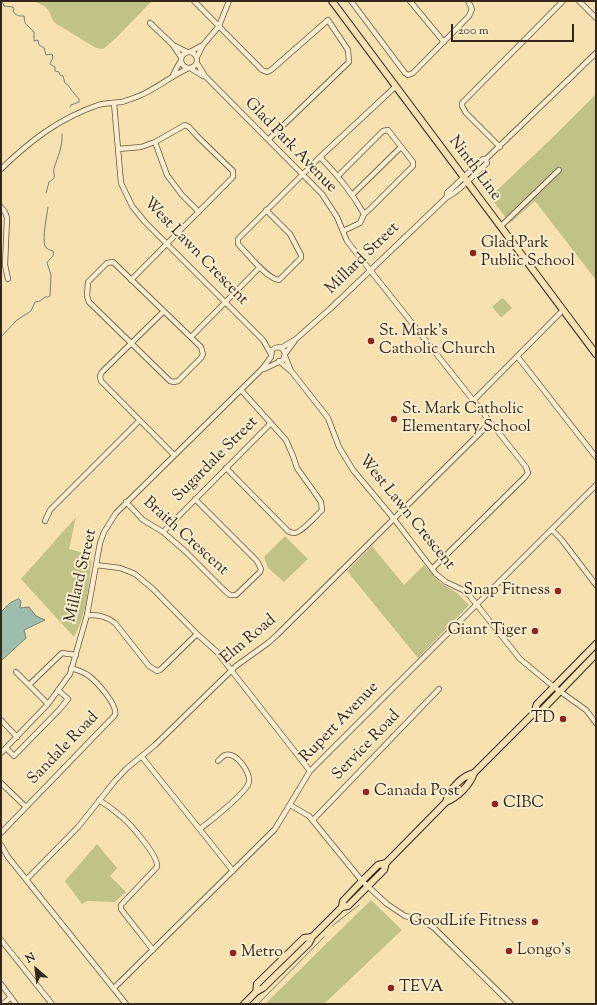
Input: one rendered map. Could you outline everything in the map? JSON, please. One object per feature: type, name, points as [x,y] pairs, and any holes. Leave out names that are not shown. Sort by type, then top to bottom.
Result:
[{"type":"main road","name":"Ninth Line","points":[[332,1],[596,354]]},
{"type":"main road","points":[[534,713],[537,704],[596,644]]},
{"type":"main road","points":[[342,907],[348,906],[384,870],[386,863],[446,802],[453,799],[464,789],[471,781],[474,773],[534,713],[542,710],[596,654]]},
{"type":"main road","points":[[244,1004],[256,992],[263,988],[309,943],[312,937],[342,907],[343,901],[378,865],[386,863]]},
{"type":"street","points":[[194,1],[262,70],[267,72],[328,20],[348,50],[349,62],[268,140]]},
{"type":"street","points":[[1,169],[23,148],[46,131],[94,107],[123,102],[146,93],[173,75],[195,66],[197,63],[197,57],[203,45],[219,26],[229,1]]},
{"type":"street","points":[[350,1],[408,75],[413,73],[463,24],[472,13],[471,5],[468,1]]},
{"type":"street","points":[[410,1],[444,42]]},
{"type":"street","points":[[500,147],[466,112],[462,106],[462,103],[563,1]]},
{"type":"street","points":[[579,1],[596,18]]},
{"type":"street","points":[[150,23],[172,44],[183,66],[189,68]]},
{"type":"street","points":[[172,44],[193,53],[197,57]]},
{"type":"street","points":[[173,75],[183,54],[203,45]]},
{"type":"street","name":"Millard Street","points":[[285,355],[296,339],[447,196],[451,196],[466,179],[487,163],[486,159],[596,53]]},
{"type":"street","name":"Glad Park Avenue","points":[[197,63],[205,76],[322,194],[338,217],[347,241],[523,463],[528,473],[520,483],[432,570]]},
{"type":"street","name":"Glad Park Avenue","points":[[189,68],[205,76]]},
{"type":"street","points":[[266,210],[290,234],[302,255],[301,258],[278,280],[274,280],[260,267],[238,244],[238,239],[266,210],[395,86]]},
{"type":"street","name":"West Lawn Crescent","points":[[114,103],[121,183],[132,206],[166,244],[263,340],[271,355]]},
{"type":"street","points":[[118,149],[134,148],[155,142],[185,125],[189,127],[233,171],[233,177],[131,280]]},
{"type":"street","points":[[338,176],[383,131],[388,130],[413,162],[414,166],[364,214],[360,223],[343,231]]},
{"type":"street","points":[[155,142],[166,175],[182,195],[199,212]]},
{"type":"street","points":[[353,194],[401,147]]},
{"type":"street","points":[[320,158],[353,194],[364,214]]},
{"type":"street","points":[[501,226],[559,170]]},
{"type":"street","points":[[1,207],[7,218],[5,264],[8,279]]},
{"type":"street","points":[[113,262],[164,311],[201,347],[202,354],[201,358],[178,381],[174,382],[170,381],[89,302],[87,296],[88,282],[107,263],[113,262]]},
{"type":"street","points":[[191,337],[260,267]]},
{"type":"street","points":[[473,401],[563,310]]},
{"type":"street","points":[[164,311],[102,372],[100,376],[101,382],[174,455]]},
{"type":"street","name":"Millard Street","points":[[280,348],[296,339]]},
{"type":"street","name":"West Lawn Crescent","points":[[263,340],[280,348]]},
{"type":"street","points":[[280,348],[285,355],[283,360],[278,362],[274,360],[271,355],[272,350],[280,348]]},
{"type":"street","name":"Millard Street","points":[[1,753],[48,704],[70,674],[87,615],[100,543],[104,532],[116,513],[262,369],[271,355]]},
{"type":"street","name":"West Lawn Crescent","points":[[285,355],[292,372],[328,418],[339,447],[353,470],[394,519],[432,570],[446,582],[463,590],[477,604],[520,659],[554,687],[586,710],[596,723]]},
{"type":"street","points":[[517,356],[596,457]]},
{"type":"street","name":"Millard Street","points":[[262,369],[278,362]]},
{"type":"street","name":"West Lawn Crescent","points":[[278,362],[292,372]]},
{"type":"street","points":[[226,468],[288,531],[292,533],[296,534],[322,510],[321,502],[296,468],[293,456],[286,440],[241,390]]},
{"type":"street","points":[[45,521],[50,510],[139,421]]},
{"type":"street","name":"Sugardale Street","points":[[163,532],[271,423]]},
{"type":"street","name":"Elm Road","points":[[27,879],[79,826],[121,774],[176,726],[232,670],[277,635],[490,423]]},
{"type":"street","name":"Rupert Avenue","points":[[114,988],[275,830],[310,771],[596,485]]},
{"type":"street","name":"Braith Crescent","points":[[126,502],[143,520],[163,532],[185,551],[225,591],[230,595],[236,595],[260,572],[260,566],[257,561],[195,499]]},
{"type":"street","points":[[552,530],[561,539],[596,585]]},
{"type":"street","points":[[96,565],[120,568],[135,574],[153,589],[197,634],[217,652],[310,771]]},
{"type":"street","points":[[87,615],[102,616],[115,623],[149,666],[157,671],[160,670],[197,634]]},
{"type":"street","points":[[29,685],[62,654],[76,655]]},
{"type":"street","name":"Sandale Road","points":[[1,833],[111,720],[115,714],[116,710],[114,706],[95,681],[84,673],[71,668]]},
{"type":"street","points":[[16,672],[48,704]]},
{"type":"street","name":"Service Road","points":[[313,820],[439,689]]},
{"type":"street","points":[[6,748],[14,756],[60,709],[68,699],[58,690]]},
{"type":"street","points":[[1,720],[17,737]]},
{"type":"street","points":[[200,829],[228,806],[249,784],[246,770],[235,757],[230,754],[224,755],[218,761]]},
{"type":"street","points":[[142,756],[233,871]]},
{"type":"street","points":[[1,783],[26,807]]},
{"type":"street","points":[[99,800],[126,820],[156,859],[157,864],[153,871],[121,905],[121,909],[124,914],[153,950]]},
{"type":"street","points":[[290,805],[313,820],[362,881],[387,904],[405,916],[418,919],[433,927],[511,1004]]},
{"type":"street","points":[[1,844],[7,855],[126,1004]]},
{"type":"street","points":[[1,940],[52,1004]]},
{"type":"street","points":[[1,984],[16,1004]]},
{"type":"street","points":[[3,1004],[11,997]]},
{"type":"green space","points":[[33,1],[152,1],[116,38],[103,49],[96,48],[55,23],[47,8]]},
{"type":"green space","points":[[596,94],[596,280],[535,201],[510,223],[490,197]]},
{"type":"green space","points":[[502,298],[512,308],[501,317],[492,307]]},
{"type":"green space","points":[[76,517],[69,549],[92,555],[85,607],[79,627],[74,637],[21,579]]},
{"type":"green space","points":[[285,536],[308,559],[284,582],[268,568],[264,557]]},
{"type":"green space","points":[[372,546],[404,585],[424,565],[441,583],[457,593],[469,605],[418,658],[347,571]]},
{"type":"green space","points":[[97,844],[117,868],[110,876],[126,892],[115,902],[87,901],[82,904],[65,881]]},
{"type":"green space","points":[[371,900],[402,930],[324,1004],[265,1004]]},
{"type":"shaded area","points":[[19,599],[21,601],[20,608],[29,607],[36,616],[45,620],[24,630],[26,638],[1,661],[1,612],[10,603]]},
{"type":"waterway","points":[[2,1],[4,6],[13,7],[13,11],[16,15],[24,16],[25,23],[34,32],[34,41],[38,40],[39,45],[44,48],[46,55],[52,54],[53,57],[50,64],[55,67],[55,71],[59,72],[60,75],[63,76],[65,83],[79,99],[79,102],[71,105],[70,107]]},
{"type":"waterway","points":[[46,193],[49,182],[54,178],[54,169],[61,147],[62,134]]},
{"type":"waterway","points":[[1,337],[17,320],[31,311],[35,302],[50,296],[51,275],[47,263],[53,257],[53,251],[48,249],[44,242],[48,207]]},
{"type":"waterway","points":[[332,926],[359,905]]},
{"type":"waterway","points":[[258,1004],[324,937]]},
{"type":"place","name":"Glad Park Public School","points":[[473,253]]},
{"type":"place","name":"St. Mark's Catholic Church","points":[[371,341]]},
{"type":"place","name":"St. Mark Catholic Elementary School","points":[[394,419]]},
{"type":"place","name":"Snap Fitness","points":[[558,591]]},
{"type":"place","name":"Giant Tiger","points":[[535,631]]},
{"type":"place","name":"TD","points":[[563,719]]},
{"type":"place","name":"Canada Post","points":[[366,792]]},
{"type":"place","name":"CIBC","points":[[495,804]]},
{"type":"place","name":"GoodLife Fitness","points":[[535,922]]},
{"type":"place","name":"Longo's","points":[[509,951]]},
{"type":"place","name":"Metro","points":[[233,953]]},
{"type":"place","name":"TEVA","points":[[391,988]]}]
